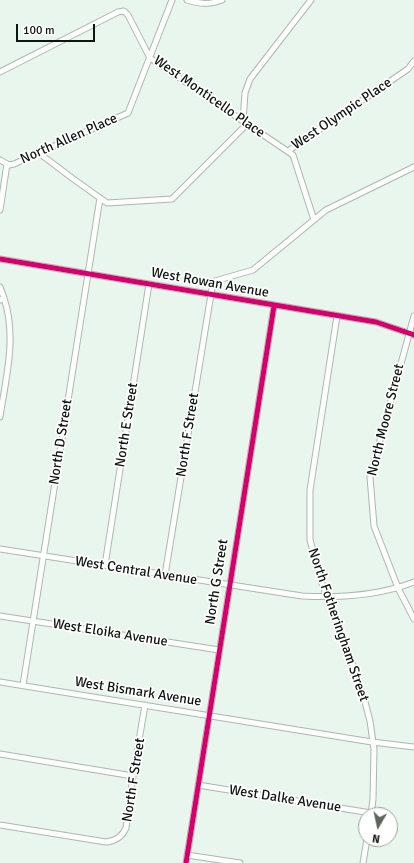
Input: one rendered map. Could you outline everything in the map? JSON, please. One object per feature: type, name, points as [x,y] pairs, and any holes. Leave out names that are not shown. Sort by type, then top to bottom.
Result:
[{"type":"street","name":"North Allen Place","points":[[8,164],[14,164],[40,153],[128,112],[172,0]]},
{"type":"street","points":[[187,0],[205,4],[213,4],[222,0]]},
{"type":"street","points":[[40,153],[72,178],[110,204],[174,198],[245,123],[245,93],[250,79],[311,0]]},
{"type":"street","name":"West Monticello Place","points":[[0,72],[121,11],[124,11],[128,15],[150,58],[288,151]]},
{"type":"street","name":"West Olympic Place","points":[[288,151],[408,69],[414,62]]},
{"type":"street","points":[[288,151],[295,157],[314,220]]},
{"type":"street","points":[[0,160],[8,164],[0,210]]},
{"type":"street","points":[[210,295],[212,285],[215,281],[253,270],[330,208],[414,168]]},
{"type":"street","name":"North D Street","points":[[23,685],[100,198]]},
{"type":"street","name":"West Rowan Avenue","points":[[0,260],[376,322],[411,334]]},
{"type":"street","name":"North E Street","points":[[105,565],[149,284]]},
{"type":"street","points":[[0,287],[2,299],[10,320],[11,349],[0,417]]},
{"type":"street","name":"North F Street","points":[[165,575],[210,295]]},
{"type":"street","name":"North G Street","points":[[186,863],[274,306]]},
{"type":"street","name":"North Fotheringham Street","points":[[337,316],[310,490],[310,540],[321,581],[365,702],[374,749],[372,807]]},
{"type":"street","name":"North Moore Street","points":[[414,316],[411,334],[370,477],[374,526],[398,588],[414,619]]},
{"type":"street","name":"West Central Avenue","points":[[0,550],[302,596],[343,597],[398,588],[414,582]]},
{"type":"street","name":"West Eloika Avenue","points":[[0,616],[219,650]]},
{"type":"street","name":"West Bismark Avenue","points":[[0,682],[372,742],[414,747]]},
{"type":"street","name":"North F Street","points":[[0,825],[106,842],[119,838],[126,828],[145,705]]},
{"type":"street","points":[[0,754],[133,776]]},
{"type":"street","name":"West Dalke Avenue","points":[[198,785],[358,812]]},
{"type":"street","points":[[363,863],[366,847]]},
{"type":"street","points":[[187,855],[240,863]]},
{"type":"cycle path","points":[[0,259],[376,322],[414,335]]},
{"type":"cycle path","points":[[186,863],[274,306]]}]
